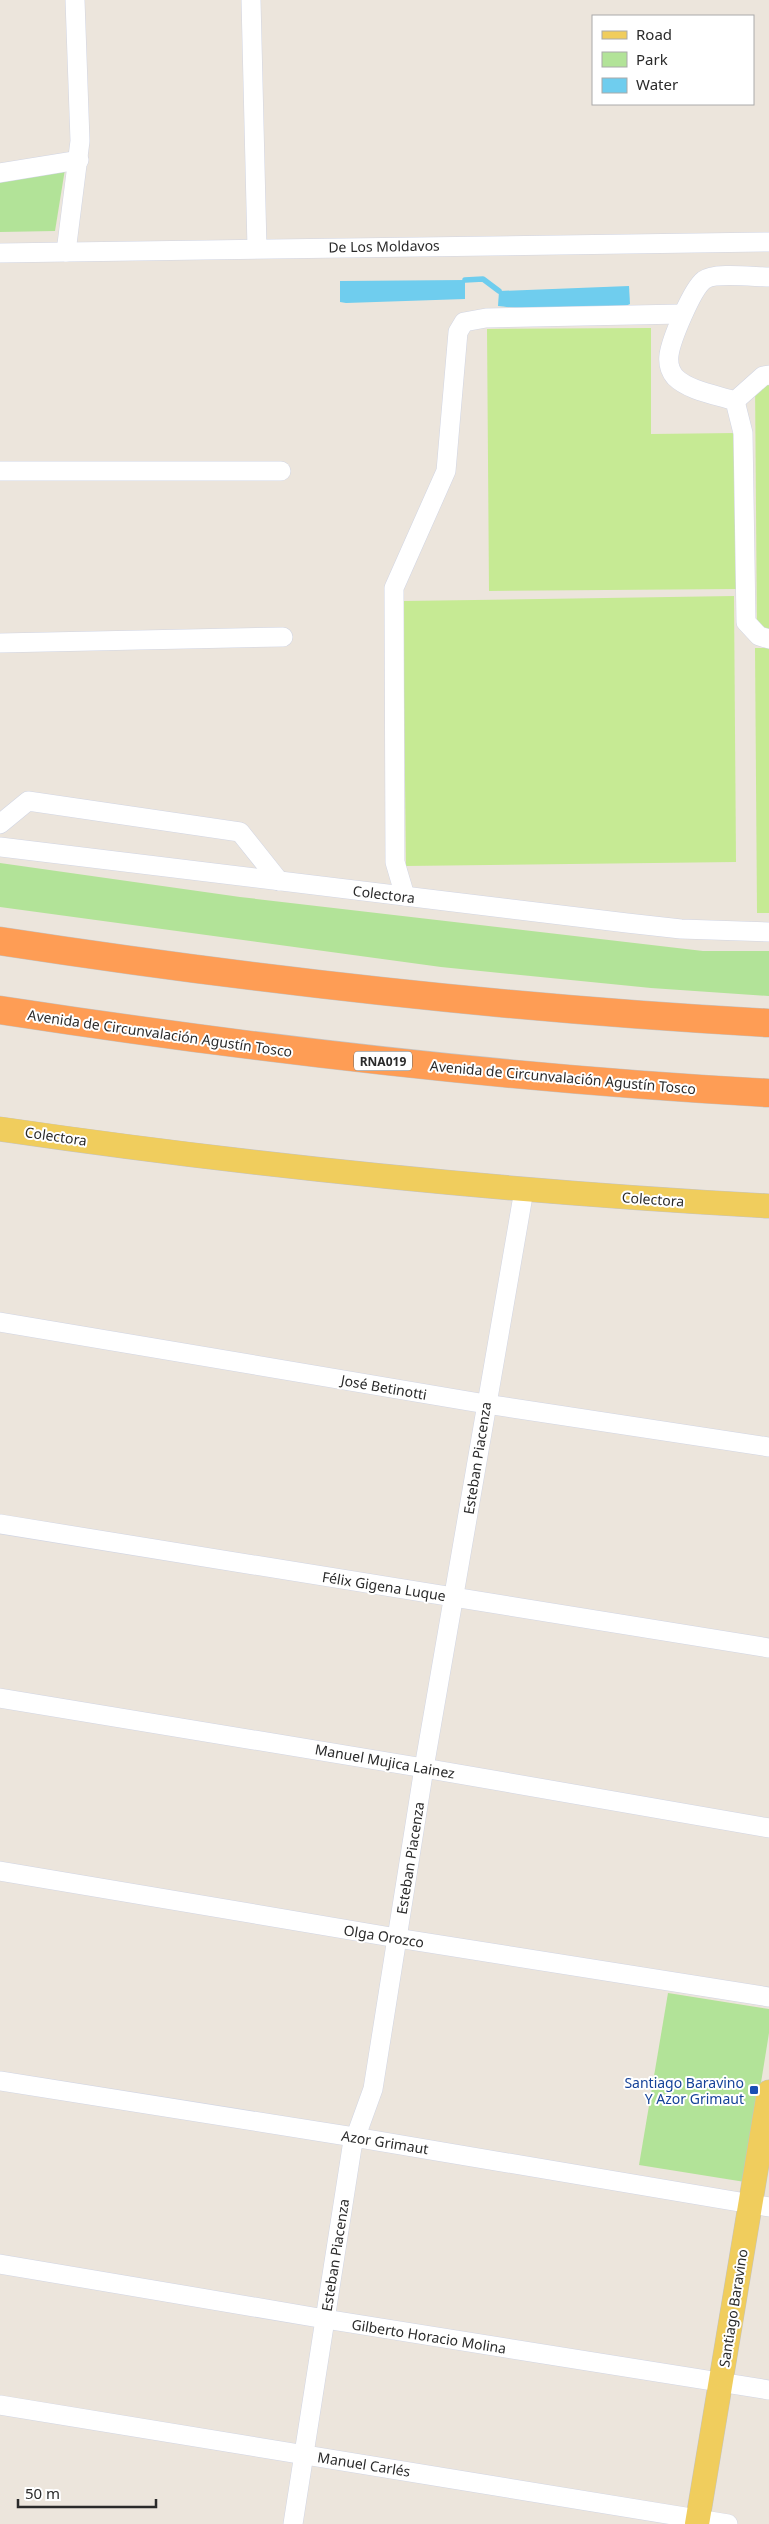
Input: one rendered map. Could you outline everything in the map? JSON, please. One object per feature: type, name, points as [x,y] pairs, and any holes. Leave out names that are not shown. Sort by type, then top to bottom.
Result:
[{"type":"highway","points":[[0,941],[227,973],[389,991],[520,1004],[769,1023]]},
{"type":"highway","name":"Avenida de Circunvalación Agustín Tosco","points":[[0,1010],[186,1038],[370,1060],[648,1085],[769,1093]]},
{"type":"main road","name":"Colectora","points":[[0,1129],[288,1166],[524,1190],[769,1206]]},
{"type":"main road","name":"Santiago Baravino","points":[[698,2522],[722,2382],[759,2205],[769,2092]]},
{"type":"street","points":[[66,252],[79,160],[74,0]]},
{"type":"street","points":[[251,0],[257,248]]},
{"type":"street","points":[[0,173],[79,160]]},
{"type":"street","name":"De Los Moldavos","points":[[0,253],[769,242]]},
{"type":"street","points":[[735,401],[692,387],[676,377],[670,367],[669,354],[682,314],[704,280],[714,276],[769,276]]},
{"type":"street","points":[[405,896],[395,862],[394,588],[446,471],[458,332],[464,322],[486,318],[682,314]]},
{"type":"street","points":[[735,401],[763,376],[769,375]]},
{"type":"street","points":[[735,401],[743,433],[746,622],[759,636],[769,639]]},
{"type":"street","points":[[0,470],[281,471]]},
{"type":"street","points":[[0,643],[283,637]]},
{"type":"street","points":[[0,824],[28,801],[240,832],[279,881]]},
{"type":"street","name":"Colectora","points":[[0,847],[681,929],[769,932]]},
{"type":"street","name":"Esteban Piacenza","points":[[293,2524],[354,2137],[373,2089],[424,1768],[524,1190]]},
{"type":"street","name":"José Betinotti","points":[[0,1322],[486,1404],[769,1447]]},
{"type":"street","name":"Félix Gigena Luque","points":[[0,1524],[769,1648]]},
{"type":"street","name":"Manuel Mujica Lainez","points":[[0,1698],[424,1768],[769,1828]]},
{"type":"street","name":"Olga Orozco","points":[[0,1871],[397,1938],[769,1996]]},
{"type":"street","name":"Azor Grimaut","points":[[0,2081],[354,2137],[759,2205]]},
{"type":"street","name":"Gilberto Horacio Molina","points":[[0,2264],[325,2319],[769,2390]]},
{"type":"street","name":"Manuel Carlés","points":[[0,2405],[304,2454],[698,2522],[728,2524]]},
{"type":"green space","points":[[65,169],[55,231],[0,232],[0,180]]},
{"type":"green space","points":[[651,328],[651,434],[736,433],[737,589],[489,591],[487,329]]},
{"type":"green space","points":[[769,375],[769,631],[757,631],[755,383]]},
{"type":"green space","points":[[734,596],[736,862],[406,866],[403,601]]},
{"type":"green space","points":[[755,648],[769,648],[769,913],[757,913]]},
{"type":"green space","points":[[0,863],[240,897],[703,951],[769,951],[769,996],[651,988],[441,967],[0,907]]},
{"type":"green space","points":[[668,1993],[769,2009],[769,2033],[745,2182],[639,2165]]},
{"type":"water","points":[[465,280],[465,299],[340,302],[340,281]]},
{"type":"water","points":[[629,286],[630,304],[620,307],[566,310],[498,306],[499,291]]},
{"type":"waterway","points":[[465,280],[483,279],[499,291]]},
{"type":"place","name":"Santiago Baravino Y Azor Grimaut","points":[[754,2090]]}]
